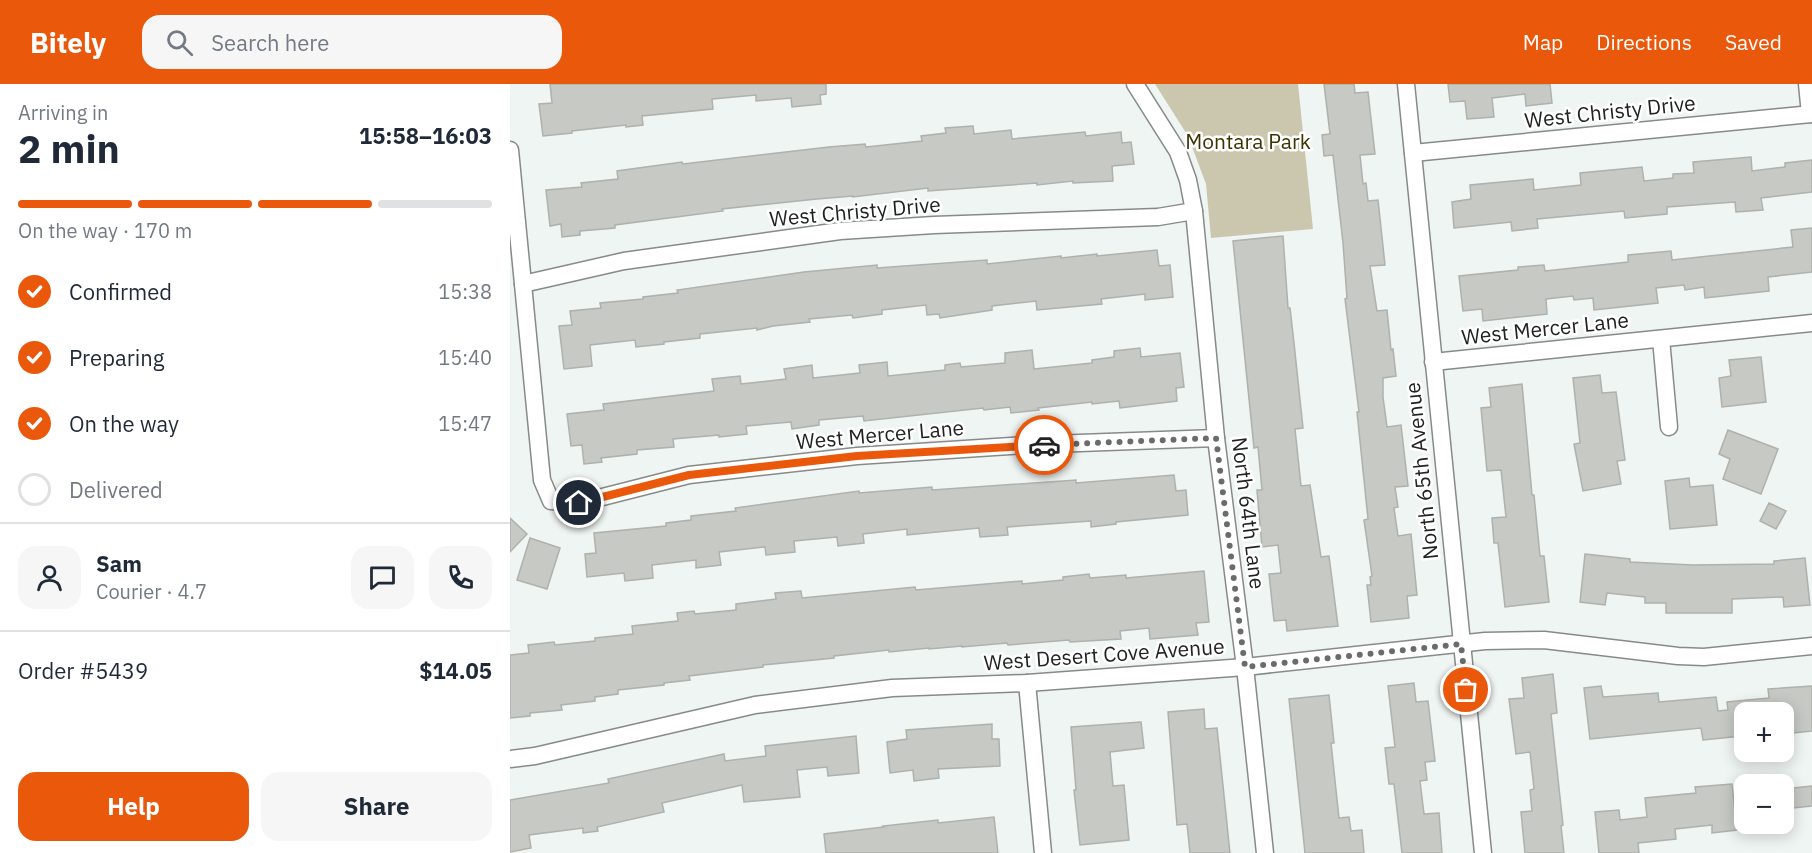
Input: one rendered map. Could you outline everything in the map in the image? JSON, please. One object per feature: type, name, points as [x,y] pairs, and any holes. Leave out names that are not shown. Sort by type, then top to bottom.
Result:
[{"type":"street","name":"North 64th Lane","points":[[1135,84],[1178,152],[1188,180],[1194,211],[1216,438],[1245,667],[1265,853]]},
{"type":"street","name":"North 65th Avenue","points":[[1406,84],[1483,853]]},
{"type":"street","points":[[1807,84],[1811,114]]},
{"type":"street","name":"West Christy Drive","points":[[1413,153],[1811,114]]},
{"type":"street","points":[[510,150],[523,284]]},
{"type":"street","name":"West Christy Drive","points":[[523,284],[624,261],[840,231],[934,225],[1158,217],[1194,211]]},
{"type":"street","name":"West Mercer Lane","points":[[523,284],[542,480],[551,501],[579,503],[689,475],[857,456],[1216,438]]},
{"type":"street","name":"West Mercer Lane","points":[[1433,362],[1812,323]]},
{"type":"street","points":[[1661,339],[1669,427]]},
{"type":"street","name":"West Desert Cove Avenue","points":[[510,759],[536,756],[755,705],[892,688],[1027,683],[1245,667],[1461,644],[1544,640],[1704,657],[1812,646]]},
{"type":"street","points":[[1027,683],[1043,853]]},
{"type":"green space","name":"Montara Park","points":[[1155,84],[1298,84],[1313,229],[1211,238],[1206,184],[1188,136]]},
{"type":"building","points":[[550,84],[826,84],[826,94],[820,95],[821,104],[792,107],[791,98],[756,101],[756,95],[712,99],[713,109],[642,116],[643,125],[626,127],[626,125],[543,136],[539,104],[552,103]]},
{"type":"building","points":[[1324,84],[1354,84],[1355,93],[1368,92],[1375,154],[1360,155],[1363,184],[1366,183],[1368,201],[1378,200],[1385,265],[1370,266],[1377,311],[1387,310],[1396,376],[1383,378],[1383,397],[1387,427],[1401,425],[1408,486],[1395,487],[1398,507],[1394,508],[1398,536],[1411,534],[1417,595],[1407,596],[1409,618],[1371,622],[1367,585],[1371,585],[1370,577],[1372,576],[1364,520],[1368,519],[1357,412],[1359,412],[1345,299],[1347,298],[1343,243],[1333,155],[1324,156],[1322,135],[1330,134]]},
{"type":"building","points":[[1448,84],[1550,84],[1552,103],[1526,106],[1525,94],[1492,98],[1494,117],[1467,119],[1465,101],[1450,102]]},
{"type":"building","points":[[973,126],[974,134],[1011,130],[1012,139],[1085,132],[1086,136],[1121,132],[1122,143],[1131,142],[1134,164],[1112,166],[1113,181],[1073,183],[1073,181],[928,191],[928,188],[817,199],[722,209],[723,211],[615,225],[615,228],[580,231],[580,235],[562,237],[561,224],[550,226],[546,190],[582,187],[581,183],[618,179],[617,171],[829,147],[865,144],[866,147],[922,141],[921,136],[946,133],[945,128]]},
{"type":"building","points":[[1751,157],[1752,171],[1785,167],[1785,163],[1812,160],[1812,192],[1761,198],[1763,210],[1736,212],[1735,202],[1667,207],[1667,214],[1625,218],[1624,211],[1537,219],[1538,228],[1512,231],[1511,222],[1454,228],[1452,202],[1471,199],[1470,185],[1533,179],[1534,190],[1581,185],[1580,173],[1642,167],[1644,181],[1673,178],[1673,174],[1694,173],[1693,162]]},
{"type":"building","points":[[1812,228],[1812,272],[1768,277],[1769,291],[1705,298],[1704,287],[1685,290],[1684,285],[1656,288],[1658,303],[1594,310],[1593,298],[1574,300],[1573,296],[1546,299],[1547,314],[1483,321],[1482,309],[1463,311],[1459,276],[1518,270],[1518,267],[1544,265],[1545,271],[1628,262],[1628,255],[1671,251],[1672,260],[1793,247],[1791,230]]},
{"type":"building","points":[[1283,236],[1288,308],[1290,308],[1303,428],[1295,429],[1301,486],[1310,485],[1321,557],[1329,556],[1338,626],[1287,631],[1286,620],[1274,621],[1269,574],[1281,573],[1278,545],[1262,547],[1257,490],[1262,490],[1258,447],[1254,448],[1233,241]]},
{"type":"building","points":[[1157,250],[1159,266],[1170,265],[1173,297],[1145,300],[1145,294],[1101,299],[1102,304],[1037,310],[1036,301],[992,306],[992,310],[940,318],[939,314],[927,315],[926,305],[882,310],[882,314],[853,318],[852,315],[809,319],[810,322],[757,330],[757,328],[700,334],[700,338],[664,342],[664,344],[636,347],[635,340],[590,345],[592,366],[564,369],[559,326],[572,325],[570,311],[601,308],[600,303],[643,299],[643,297],[678,293],[677,290],[804,272],[877,265],[877,268],[987,260],[987,264],[1061,256],[1061,258],[1097,254],[1097,256]]},
{"type":"building","points":[[1140,348],[1141,357],[1180,353],[1184,387],[1176,388],[1177,401],[1120,408],[1119,401],[1092,404],[1092,402],[1011,413],[1010,407],[984,410],[983,408],[864,421],[863,416],[819,420],[819,425],[792,429],[791,422],[746,426],[747,434],[673,439],[674,447],[637,450],[637,454],[601,458],[602,462],[584,464],[582,445],[571,446],[567,414],[604,410],[603,404],[714,391],[712,379],[740,376],[741,384],[786,379],[784,369],[812,365],[813,378],[860,373],[859,365],[887,362],[888,376],[945,370],[945,365],[960,363],[961,367],[1005,363],[1005,353],[1032,350],[1034,369],[1092,363],[1092,360],[1114,357],[1114,351]]},
{"type":"building","points":[[1761,357],[1766,402],[1722,407],[1719,378],[1731,376],[1729,360]]},
{"type":"building","points":[[1600,375],[1602,393],[1616,392],[1625,460],[1617,461],[1621,484],[1583,491],[1574,444],[1580,443],[1573,378]]},
{"type":"building","points":[[1522,384],[1532,495],[1534,495],[1540,556],[1544,556],[1549,602],[1505,607],[1498,543],[1494,543],[1492,518],[1506,517],[1501,470],[1487,471],[1481,408],[1491,407],[1489,388]]},
{"type":"building","points":[[1728,430],[1778,449],[1761,494],[1723,479],[1730,459],[1719,454]]},
{"type":"building","points":[[1174,475],[1176,491],[1186,490],[1188,515],[1116,522],[1116,524],[1091,527],[1091,521],[1007,527],[1008,535],[980,537],[979,528],[907,535],[907,529],[863,534],[864,543],[838,546],[837,537],[794,541],[795,552],[766,555],[765,547],[719,552],[721,565],[696,568],[696,560],[652,565],[653,578],[625,581],[624,573],[587,577],[585,554],[596,553],[594,533],[666,526],[666,523],[691,520],[691,516],[736,511],[735,508],[859,491],[859,493],[932,487],[932,490],[1076,480],[1076,483]]},
{"type":"building","points":[[1689,478],[1690,487],[1713,485],[1717,525],[1670,529],[1665,481]]},
{"type":"building","points":[[1769,503],[1786,511],[1776,529],[1760,521]]},
{"type":"building","points":[[510,518],[527,534],[510,552]]},
{"type":"building","points":[[530,538],[560,548],[547,589],[517,580]]},
{"type":"building","points":[[1585,554],[1630,559],[1630,562],[1693,565],[1774,564],[1774,561],[1805,558],[1810,605],[1784,607],[1783,597],[1732,599],[1732,613],[1666,613],[1666,603],[1645,603],[1645,597],[1607,593],[1605,605],[1580,602]]},
{"type":"building","points":[[1204,571],[1209,622],[1196,623],[1198,635],[1150,639],[1149,628],[1120,631],[1121,639],[1008,645],[1007,643],[889,652],[889,650],[834,656],[834,658],[689,676],[690,680],[618,690],[618,694],[595,697],[595,701],[561,705],[562,710],[530,713],[530,716],[510,718],[510,655],[529,653],[528,645],[595,641],[595,638],[633,634],[632,626],[678,621],[677,613],[694,611],[695,614],[736,610],[736,604],[776,599],[775,593],[801,591],[802,598],[915,587],[916,590],[1022,581],[1022,584],[1063,580],[1063,577],[1089,574],[1090,578],[1126,575],[1126,578]]},
{"type":"building","points":[[1553,674],[1557,713],[1551,714],[1564,853],[1525,853],[1521,812],[1532,811],[1530,790],[1534,789],[1530,752],[1516,754],[1509,699],[1524,698],[1522,678]]},
{"type":"building","points":[[1414,683],[1416,702],[1428,701],[1435,761],[1425,762],[1427,780],[1420,781],[1424,814],[1439,813],[1442,853],[1402,853],[1394,784],[1389,784],[1385,748],[1395,747],[1388,686]]},
{"type":"building","points":[[1601,686],[1603,697],[1658,693],[1659,702],[1716,697],[1718,711],[1728,710],[1727,702],[1769,698],[1768,689],[1812,686],[1812,731],[1794,733],[1794,702],[1734,702],[1734,737],[1703,740],[1701,728],[1590,739],[1584,688]]},
{"type":"building","points":[[1329,695],[1334,743],[1331,743],[1339,818],[1349,817],[1351,831],[1362,830],[1364,853],[1305,853],[1289,699]]},
{"type":"building","points":[[1204,709],[1205,729],[1217,728],[1230,853],[1190,853],[1187,824],[1177,825],[1168,712]]},
{"type":"building","points":[[1141,722],[1144,748],[1110,752],[1113,786],[1124,785],[1129,840],[1080,845],[1071,727]]},
{"type":"building","points":[[992,724],[992,739],[999,739],[1000,766],[938,769],[939,778],[914,781],[913,770],[890,773],[887,742],[907,739],[906,730]]},
{"type":"building","points":[[856,736],[859,773],[828,776],[827,767],[797,770],[800,797],[744,802],[742,785],[662,803],[664,812],[597,827],[598,831],[583,833],[583,828],[529,835],[531,848],[510,852],[510,800],[609,783],[608,779],[724,754],[725,761],[766,756],[765,746]]},
{"type":"building","points":[[1732,784],[1734,830],[1712,833],[1712,825],[1675,829],[1676,839],[1638,843],[1639,853],[1599,853],[1595,812],[1619,810],[1620,820],[1647,817],[1645,798],[1696,793],[1695,787]]},
{"type":"building","points":[[1812,786],[1812,806],[1794,808],[1794,788]]},
{"type":"building","points":[[994,817],[998,853],[826,853],[824,834],[938,820],[938,823]]},
{"type":"way so far","points":[[1044,445],[1216,438],[1245,667],[1461,644],[1466,690]]},
{"type":"route","points":[[579,503],[689,475],[857,456],[1044,445]]}]
